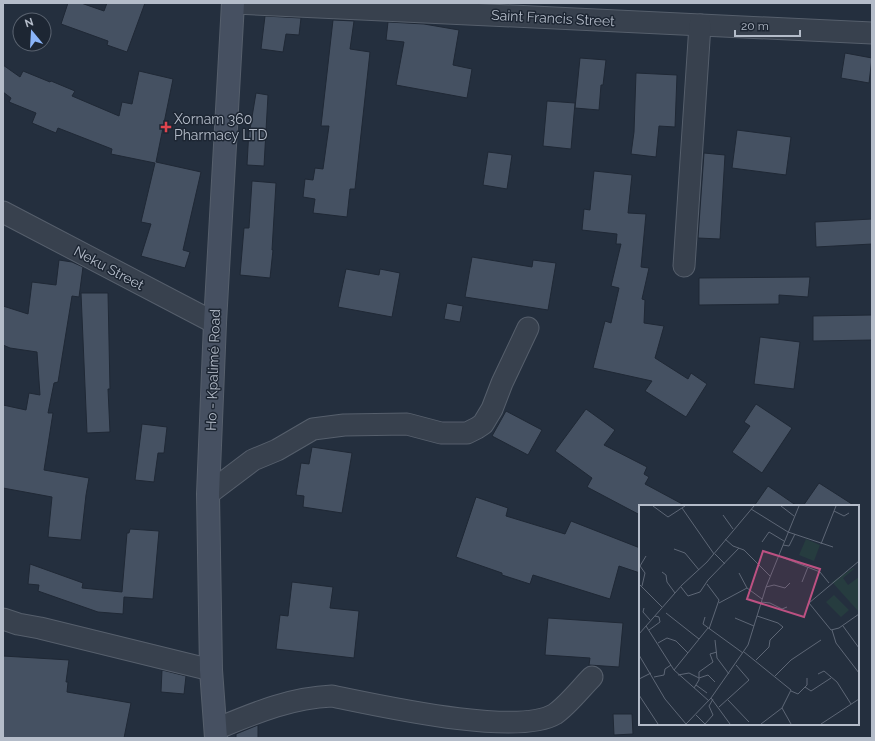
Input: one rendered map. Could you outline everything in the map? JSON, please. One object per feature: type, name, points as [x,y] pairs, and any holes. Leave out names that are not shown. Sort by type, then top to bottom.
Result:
[{"type":"main road","name":"Ho - Kpalimé Road","points":[[216,734],[211,670],[208,494],[215,323],[234,3]]},
{"type":"street","name":"Saint Francis Street","points":[[234,3],[872,33]]},
{"type":"street","points":[[684,266],[700,25]]},
{"type":"street","name":"Neku Street","points":[[3,212],[215,323]]},
{"type":"street","points":[[208,494],[253,460],[277,450],[313,429],[344,425],[407,424],[441,433],[467,433],[477,428],[483,424],[492,410],[502,383],[528,328]]},
{"type":"street","points":[[3,619],[18,624],[40,628],[211,670]]},
{"type":"street","points":[[216,734],[272,706],[316,696],[332,696],[442,717],[500,722],[531,721],[555,714],[592,677]]},
{"type":"building","points":[[68,3],[81,3],[104,11],[107,3],[145,3],[127,52],[107,45],[108,41],[61,24]]},
{"type":"building","points":[[265,16],[301,18],[299,35],[286,34],[283,52],[261,49]]},
{"type":"building","points":[[333,20],[354,21],[350,49],[370,52],[355,189],[350,189],[347,217],[313,213],[315,199],[303,197],[305,179],[313,180],[315,168],[323,169],[329,126],[321,126]]},
{"type":"building","points":[[388,22],[424,24],[459,30],[453,65],[472,69],[467,98],[396,85],[404,42],[386,40]]},
{"type":"building","points":[[845,53],[872,58],[869,83],[841,78]]},
{"type":"building","points":[[580,58],[606,60],[603,85],[601,85],[599,110],[575,108]]},
{"type":"building","points":[[3,65],[20,77],[23,71],[75,91],[72,96],[119,116],[122,102],[132,104],[139,71],[173,79],[156,162],[201,172],[183,250],[190,252],[185,268],[141,256],[151,224],[141,222],[155,163],[111,154],[112,149],[58,128],[56,133],[32,123],[36,113],[9,102],[11,98],[3,92]]},
{"type":"building","points":[[636,73],[677,75],[675,127],[659,126],[656,157],[631,154],[634,132]]},
{"type":"building","points":[[256,93],[268,95],[264,166],[247,165],[249,129]]},
{"type":"building","points":[[547,101],[575,103],[571,149],[543,146]]},
{"type":"building","points":[[737,130],[791,137],[786,175],[732,168]]},
{"type":"building","points":[[488,152],[512,155],[507,189],[483,185]]},
{"type":"building","points":[[704,153],[725,155],[720,239],[698,238]]},
{"type":"building","points":[[594,171],[632,175],[628,213],[646,214],[641,267],[649,268],[642,299],[645,300],[644,323],[664,326],[655,358],[688,379],[691,373],[707,384],[686,417],[645,391],[652,381],[593,368],[605,321],[611,323],[619,288],[611,286],[621,244],[616,244],[617,234],[582,230],[584,209],[590,210]]},
{"type":"building","points":[[252,181],[276,183],[273,250],[270,278],[240,275],[244,228],[249,228]]},
{"type":"building","points":[[872,219],[872,244],[816,247],[815,222]]},
{"type":"building","points":[[472,257],[532,267],[533,260],[556,263],[548,310],[465,297]]},
{"type":"building","points":[[59,260],[72,262],[83,267],[79,297],[72,296],[58,382],[54,383],[48,413],[53,413],[44,470],[89,478],[81,540],[48,537],[52,497],[3,488],[3,405],[26,410],[29,393],[40,395],[37,352],[10,348],[3,345],[3,306],[28,314],[32,282],[56,285]]},
{"type":"building","points":[[346,269],[379,275],[380,269],[400,273],[392,317],[338,307]]},
{"type":"building","points":[[810,277],[808,297],[779,295],[779,304],[699,305],[699,278]]},
{"type":"building","points":[[81,293],[108,293],[110,389],[108,389],[110,432],[87,433]]},
{"type":"building","points":[[447,303],[463,306],[460,322],[444,319]]},
{"type":"building","points":[[872,315],[872,340],[813,341],[813,316]]},
{"type":"building","points":[[760,337],[800,342],[794,389],[754,384]]},
{"type":"building","points":[[756,404],[792,428],[762,473],[732,452],[750,426],[744,422]]},
{"type":"building","points":[[586,409],[615,430],[604,445],[647,467],[644,474],[649,477],[645,484],[684,505],[639,505],[639,514],[587,487],[592,478],[555,451]]},
{"type":"building","points":[[506,411],[542,430],[528,455],[492,436]]},
{"type":"building","points":[[142,424],[167,427],[164,453],[158,453],[154,482],[135,480]]},
{"type":"building","points":[[312,447],[352,453],[342,513],[303,507],[304,496],[296,495],[301,463],[309,464]]},
{"type":"building","points":[[819,483],[853,505],[804,505]]},
{"type":"building","points":[[768,486],[796,505],[755,505]]},
{"type":"building","points":[[476,497],[508,508],[506,516],[565,534],[571,521],[639,548],[639,573],[619,566],[610,599],[533,575],[530,584],[456,557]]},
{"type":"building","points":[[130,529],[159,531],[153,599],[124,597],[123,614],[98,612],[38,591],[39,585],[28,584],[30,564],[83,583],[82,588],[122,592],[127,533],[129,533]]},
{"type":"building","points":[[292,582],[333,587],[330,608],[359,611],[354,658],[276,649],[280,615],[288,616]]},
{"type":"building","points":[[548,618],[623,623],[619,667],[589,665],[590,658],[545,655]]},
{"type":"building","points":[[3,656],[69,660],[66,682],[68,682],[67,692],[131,703],[124,738],[3,738]]},
{"type":"building","points":[[162,670],[186,676],[184,694],[161,692]]},
{"type":"building","points":[[613,714],[632,714],[633,734],[614,735]]},
{"type":"building","points":[[258,725],[258,738],[236,738],[236,734]]},
{"type":"place","name":"Xornam 360 Pharmacy LTD","points":[[166,127]]}]
